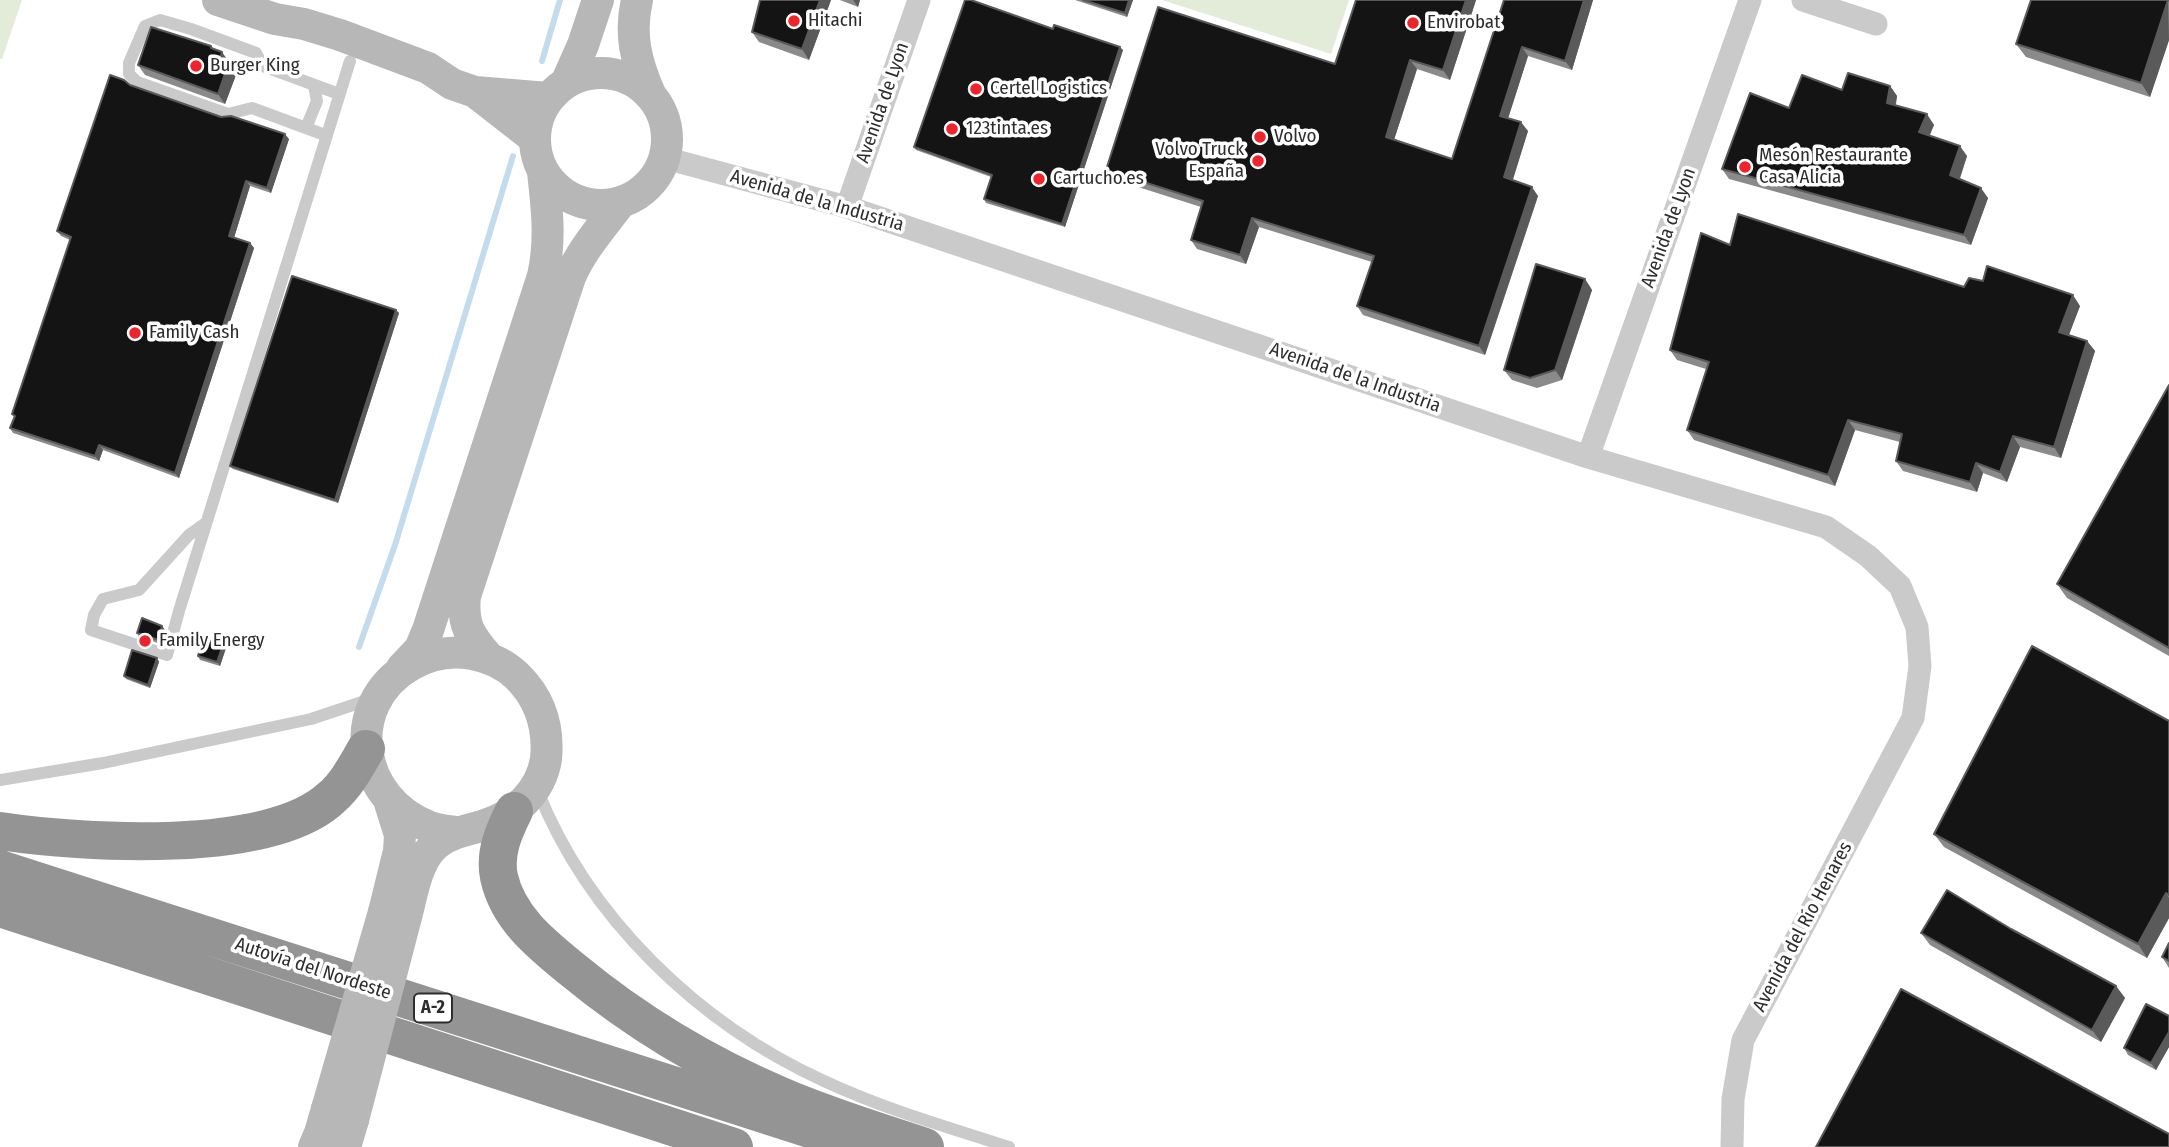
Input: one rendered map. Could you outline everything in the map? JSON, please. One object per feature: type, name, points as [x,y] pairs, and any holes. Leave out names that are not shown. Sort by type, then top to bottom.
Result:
[{"type":"highway","points":[[0,831],[54,838],[156,841],[250,834],[309,814],[332,798],[366,749]]},
{"type":"highway","points":[[525,799],[502,834],[498,874],[513,912],[527,929],[579,975],[648,1026],[736,1075],[817,1110],[925,1147]]},
{"type":"highway","name":"Autovía del Nordeste","points":[[0,869],[866,1147]]},
{"type":"highway","name":"Autovía del Nordeste","points":[[0,908],[734,1147]]},
{"type":"highway","points":[[0,938],[34,941],[208,995],[286,1001]]},
{"type":"main road","points":[[218,0],[275,19],[340,35],[452,81],[534,138]]},
{"type":"main road","points":[[456,832],[431,828],[407,816],[389,800],[375,779],[366,749],[369,717],[378,697],[420,649],[428,630],[542,275],[548,254],[549,233],[543,172],[534,138],[540,113],[558,90],[583,46],[598,0]]},
{"type":"main road","points":[[543,172],[554,186],[568,197],[585,204],[602,206],[635,197],[658,174],[665,158],[667,136],[662,113],[640,70],[633,40],[637,0]]},
{"type":"main road","points":[[275,19],[333,54],[411,80],[558,90],[588,74],[611,73],[632,80],[650,94]]},
{"type":"main road","points":[[488,657],[466,626],[463,611],[465,596],[570,277],[583,251],[620,203]]},
{"type":"main road","points":[[395,914],[433,847],[456,832],[486,825],[525,799],[545,762],[547,736],[542,711],[529,688],[511,670],[488,657],[457,651],[426,656],[399,672]]},
{"type":"main road","points":[[314,1147],[320,1133],[342,1125],[395,914],[400,835],[389,800]]},
{"type":"street","name":"Avenida de Lyon","points":[[847,207],[919,0]]},
{"type":"street","name":"Avenida de Lyon","points":[[1588,457],[1750,0]]},
{"type":"street","points":[[1803,0],[1876,24]]},
{"type":"street","name":"Avenida de la Industria","points":[[665,158],[847,207],[1588,457],[1826,527],[1868,556],[1900,586],[1917,627],[1920,666],[1913,718]]},
{"type":"street","name":"Avenida del Río Henares","points":[[1732,1147],[1732,1099],[1743,1040],[1913,718]]},
{"type":"lane","points":[[326,135],[252,108],[228,114],[173,96],[137,82],[130,74],[129,64],[145,26],[159,20],[256,53],[263,66],[339,94]]},
{"type":"lane","points":[[206,523],[189,534],[139,590],[103,599],[94,615],[91,630],[167,655],[350,61]]},
{"type":"lane","points":[[306,128],[317,101],[314,86]]},
{"type":"lane","points":[[0,780],[103,763],[312,719],[378,697]]},
{"type":"lane","points":[[525,799],[559,838],[601,902],[648,957],[699,1004],[760,1046],[823,1081],[896,1111],[1009,1147]]},
{"type":"green space","points":[[0,0],[22,0],[2,59],[0,59]]},
{"type":"green space","points":[[1162,0],[1349,0],[1331,54]]},
{"type":"building","name":"Hitachi","points":[[760,0],[820,0],[802,49],[752,32]]},
{"type":"building","points":[[965,0],[1053,29],[1054,25],[1120,47],[1062,224],[984,199],[992,175],[914,147]]},
{"type":"building","points":[[1083,0],[1129,0],[1125,13]]},
{"type":"building","points":[[1356,0],[1466,0],[1443,70],[1410,60],[1386,137],[1452,159],[1504,0],[1584,0],[1565,61],[1522,47],[1500,116],[1521,122],[1504,177],[1532,187],[1479,346],[1357,306],[1374,256],[1252,218],[1240,255],[1191,240],[1203,201],[1106,170],[1158,7],[1335,64]]},
{"type":"building","points":[[2031,0],[2168,0],[2141,83],[2016,44]]},
{"type":"building","points":[[151,27],[222,52],[219,62],[228,65],[218,94],[138,65]]},
{"type":"building","points":[[1848,73],[1890,86],[1887,103],[1927,114],[1919,132],[1960,146],[1950,175],[1981,188],[1964,235],[1722,169],[1750,93],[1789,108],[1802,75],[1842,90]]},
{"type":"building","name":"Family Cash","points":[[110,75],[130,85],[221,117],[231,116],[285,134],[267,188],[246,181],[229,236],[250,243],[175,473],[99,445],[95,456],[10,428],[15,416],[12,414],[71,237],[57,231]]},
{"type":"building","points":[[1738,214],[1964,287],[1969,278],[1983,281],[1987,266],[2073,295],[2059,332],[2087,341],[2054,447],[2013,436],[2000,472],[1976,463],[1970,482],[1896,461],[1902,434],[1848,420],[1828,475],[1687,430],[1709,362],[1670,350],[1701,233],[1730,245]]},
{"type":"building","points":[[1536,264],[1585,279],[1555,370],[1530,378],[1504,370]]},
{"type":"building","points":[[292,276],[396,310],[335,500],[230,466]]},
{"type":"building","points":[[2169,385],[2169,648],[2057,584]]},
{"type":"building","points":[[142,618],[162,626],[159,640],[137,633]]},
{"type":"building","points":[[203,638],[223,645],[217,662],[198,656]]},
{"type":"building","points":[[2032,646],[2169,721],[2169,895],[2166,893],[2138,944],[1934,834]]},
{"type":"building","points":[[132,650],[157,658],[148,685],[124,676]]},
{"type":"building","points":[[1947,890],[2011,929],[2116,986],[2092,1030],[1921,933]]},
{"type":"building","points":[[2169,943],[2169,961],[2162,957]]},
{"type":"building","points":[[1901,989],[2169,1134],[2169,1147],[1816,1147]]},
{"type":"building","points":[[2146,1004],[2169,1016],[2169,1032],[2151,1063],[2124,1048]]},
{"type":"waterway","points":[[542,61],[560,0]]},
{"type":"waterway","points":[[359,647],[395,545],[513,156]]},
{"type":"place","name":"Hitachi","points":[[794,21]]},
{"type":"place","name":"Envirobat","points":[[1413,23]]},
{"type":"place","name":"Burger King","points":[[196,66]]},
{"type":"place","name":"Certel Logistics","points":[[976,89]]},
{"type":"place","name":"123tinta.es","points":[[952,129]]},
{"type":"place","name":"Volvo","points":[[1260,137]]},
{"type":"place","name":"Volvo Truck España","points":[[1258,161]]},
{"type":"place","name":"Mesón Restaurante Casa Alicia","points":[[1745,167]]},
{"type":"place","name":"Cartucho.es","points":[[1039,179]]},
{"type":"place","name":"Family Cash","points":[[135,333]]},
{"type":"place","name":"Family Energy","points":[[145,641]]}]
